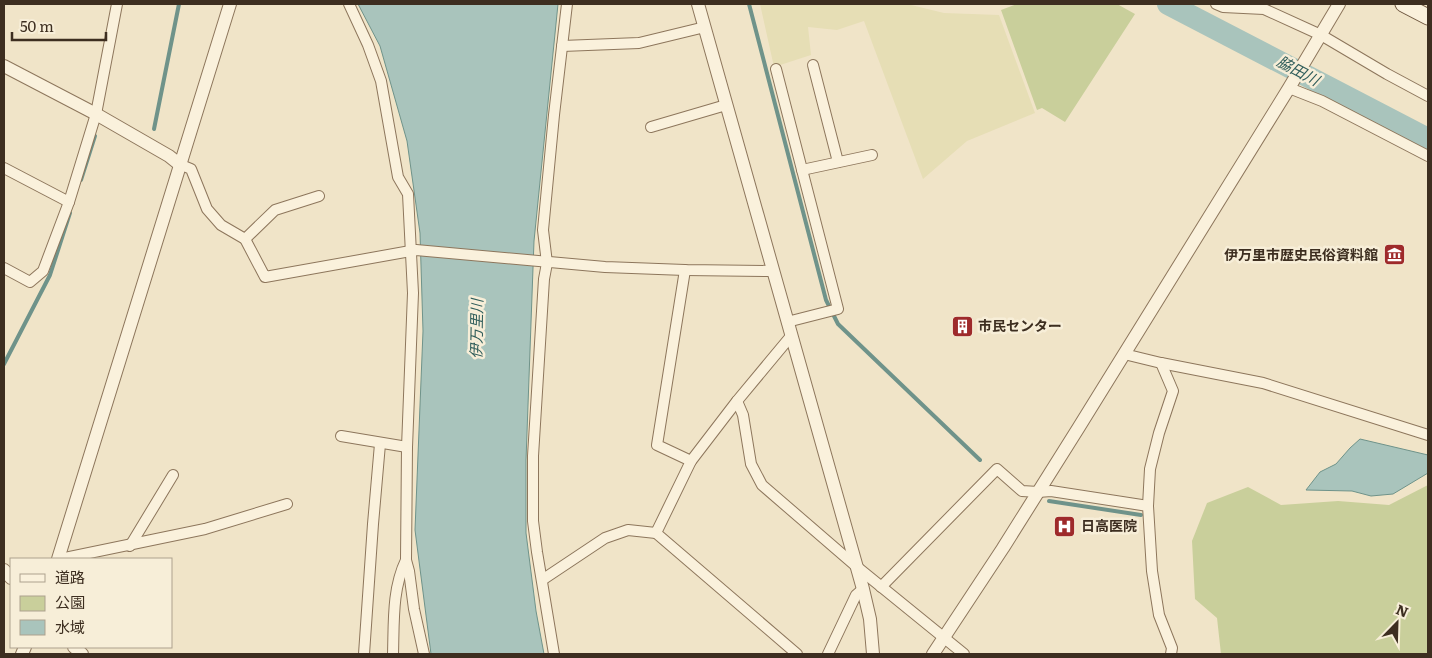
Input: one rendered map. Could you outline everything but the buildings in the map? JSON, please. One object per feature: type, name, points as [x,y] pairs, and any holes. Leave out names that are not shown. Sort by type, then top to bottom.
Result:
[{"type":"main road","points":[[1403,4],[1428,17]]},
{"type":"street","points":[[4,268],[30,282],[43,272],[69,202],[96,114],[117,4]]},
{"type":"street","points":[[59,558],[179,164],[230,4]]},
{"type":"street","points":[[348,4],[368,45],[381,81],[398,177],[408,194],[413,251],[413,294],[407,448],[406,560],[424,654]]},
{"type":"street","points":[[554,654],[533,521],[533,456],[544,279],[543,230],[567,4]]},
{"type":"street","points":[[698,4],[857,567],[870,619],[872,654]]},
{"type":"street","points":[[1216,4],[1223,7],[1264,9],[1321,35],[1428,96]]},
{"type":"street","points":[[933,654],[1004,548],[1289,88],[1338,4]]},
{"type":"street","points":[[562,46],[639,43],[705,27]]},
{"type":"street","points":[[813,65],[838,162]]},
{"type":"street","points":[[4,66],[96,114],[191,170],[207,209],[221,225],[245,239],[265,277],[413,251],[543,262],[685,270],[772,271]]},
{"type":"street","points":[[776,69],[838,309],[787,322]]},
{"type":"street","points":[[1289,88],[1322,101],[1428,156]]},
{"type":"street","points":[[651,127],[726,105]]},
{"type":"street","points":[[802,170],[872,155]]},
{"type":"street","points":[[4,168],[69,202]]},
{"type":"street","points":[[245,239],[275,210],[320,196]]},
{"type":"street","points":[[685,270],[657,445],[691,461]]},
{"type":"street","points":[[656,534],[691,461],[791,336]]},
{"type":"street","points":[[1124,354],[1263,383],[1428,434]]},
{"type":"street","points":[[1161,363],[1173,391],[1159,433],[1150,469],[1148,506],[1152,571],[1159,615],[1172,648],[1171,654]]},
{"type":"street","points":[[738,401],[744,415],[751,464],[762,485],[857,567],[964,654]]},
{"type":"street","points":[[341,436],[407,448]]},
{"type":"street","points":[[364,654],[380,444]]},
{"type":"street","points":[[881,587],[997,469],[1022,490],[1051,491],[1148,506]]},
{"type":"street","points":[[130,546],[173,475]]},
{"type":"street","points":[[64,558],[205,529],[287,504]]},
{"type":"street","points":[[542,580],[605,538],[628,530],[656,534],[797,654]]},
{"type":"street","points":[[393,654],[394,607],[399,574],[406,560]]},
{"type":"street","points":[[828,654],[856,595],[863,590]]},
{"type":"shaded area","points":[[760,4],[907,4],[944,13],[999,15],[1035,113],[967,141],[923,179],[864,21],[837,30],[808,27],[811,55],[774,67]]},
{"type":"green space","points":[[1017,4],[1117,4],[1135,14],[1065,122],[1042,108],[1037,110],[1001,10]]},
{"type":"green space","points":[[1428,485],[1428,654],[1221,654],[1217,618],[1195,599],[1192,541],[1207,503],[1248,487],[1281,505],[1338,501],[1389,505]]},
{"type":"water","name":"伊万里川","points":[[358,4],[558,4],[534,241],[526,460],[526,533],[536,611],[544,654],[431,654],[415,530],[423,331],[420,233],[407,141],[380,46]]},
{"type":"water","points":[[1360,439],[1428,455],[1428,473],[1393,494],[1371,496],[1352,491],[1306,490],[1320,472],[1336,464]]},
{"type":"waterway","points":[[154,129],[179,4]]},
{"type":"waterway","points":[[749,4],[826,300],[838,324],[980,460]]},
{"type":"waterway","name":"脇田川","points":[[1168,4],[1428,139]]},
{"type":"waterway","points":[[81,180],[95,136]]},
{"type":"waterway","points":[[4,364],[50,275],[70,213]]},
{"type":"waterway","points":[[1049,501],[1141,515]]},
{"type":"place","name":"伊万里市歴史民俗資料館","points":[[1394,255]]},
{"type":"place","name":"市民センター","points":[[962,326]]},
{"type":"place","name":"日高医院","points":[[1065,526]]}]
